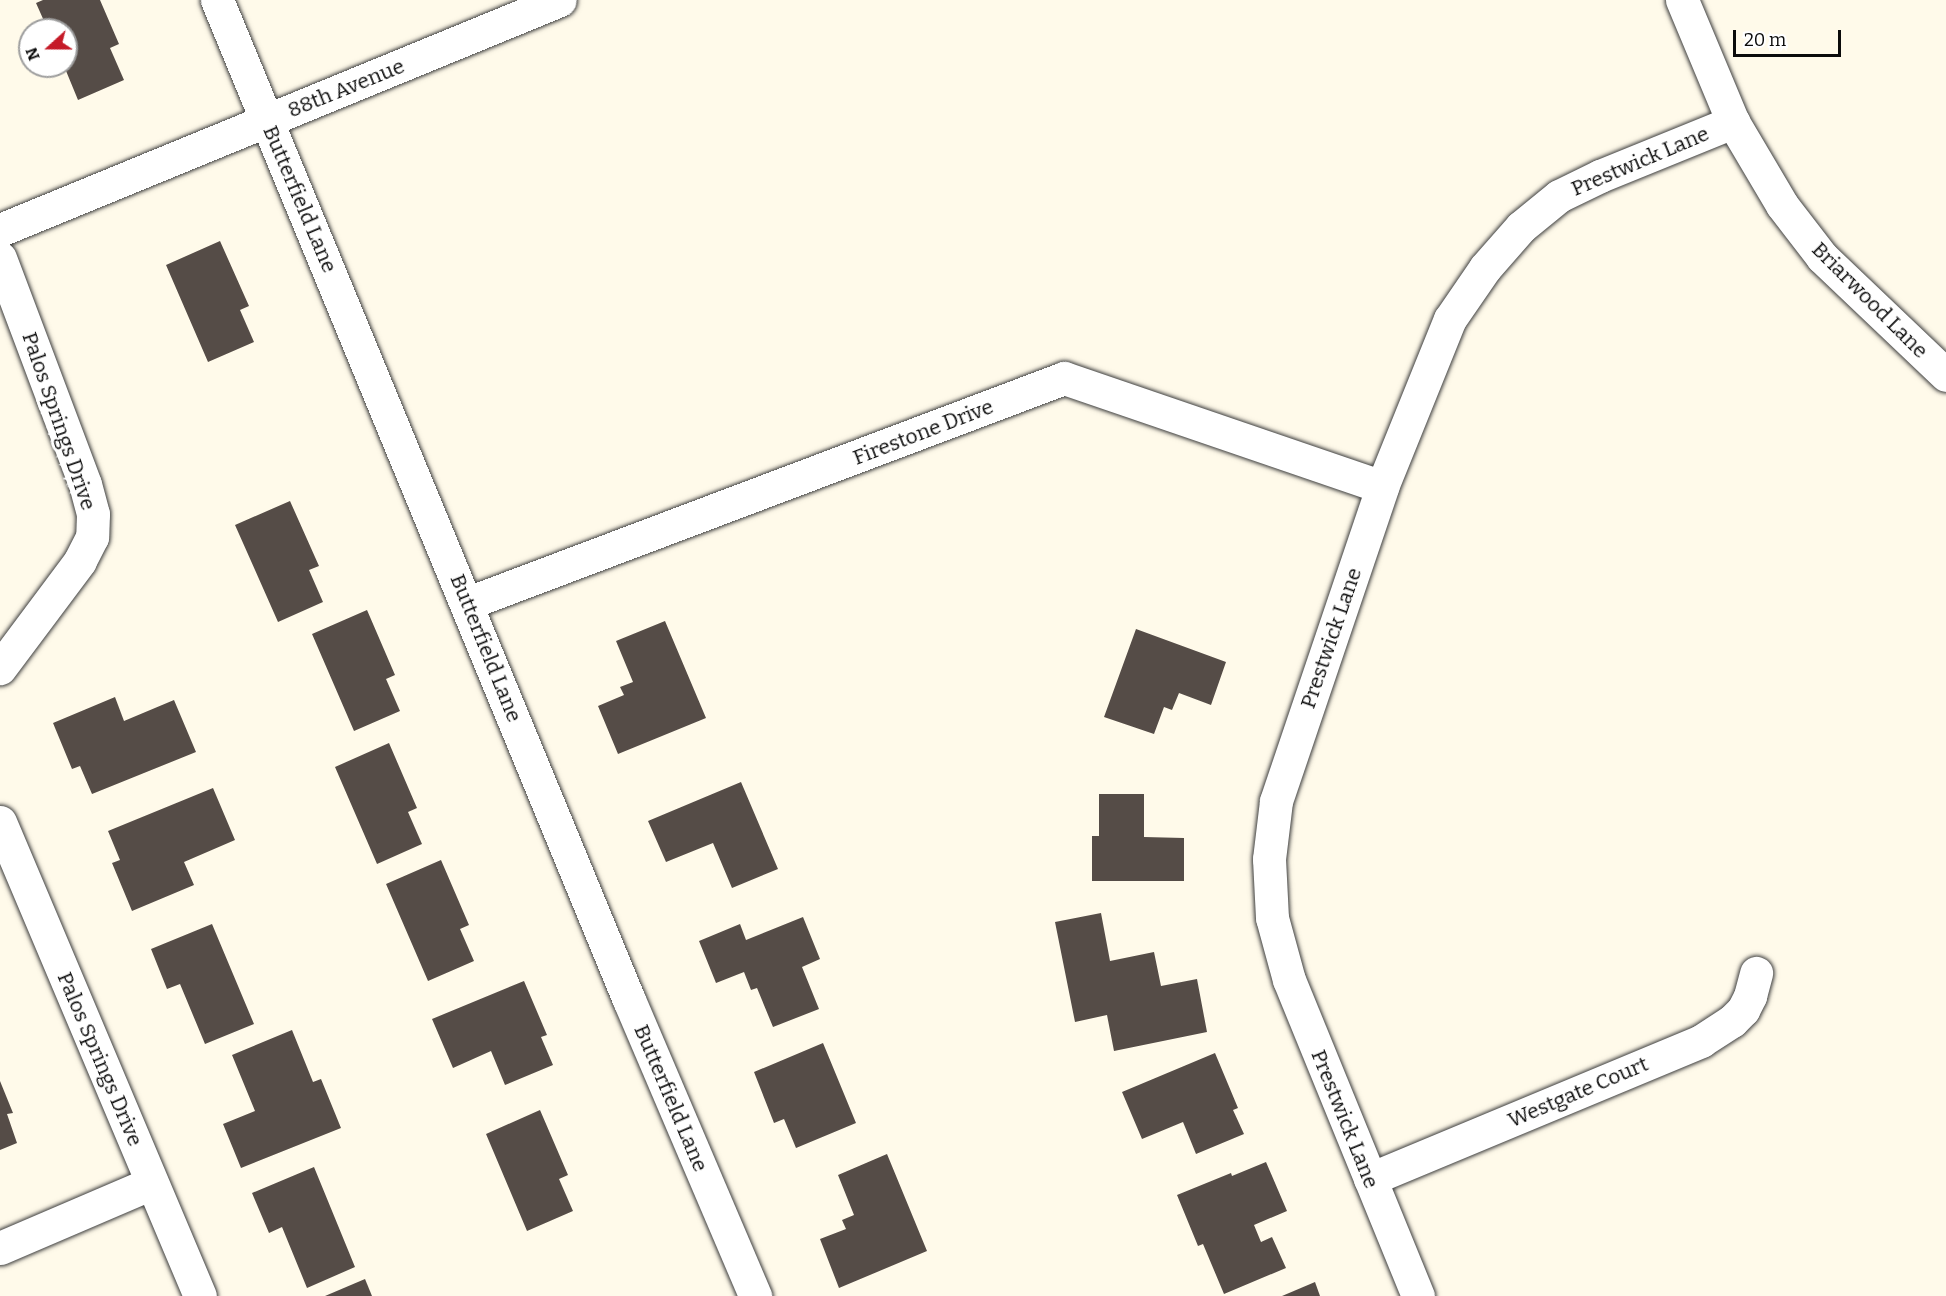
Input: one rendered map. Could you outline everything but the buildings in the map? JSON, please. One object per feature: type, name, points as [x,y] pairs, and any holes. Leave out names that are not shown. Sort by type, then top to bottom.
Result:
[{"type":"street","name":"Butterfield Lane","points":[[217,0],[468,603],[629,1000],[755,1296]]},
{"type":"street","name":"88th Avenue","points":[[0,230],[560,0]]},
{"type":"street","name":"Briarwood Lane","points":[[1682,0],[1733,122],[1782,205],[1822,257],[1946,375]]},
{"type":"street","name":"Prestwick Lane","points":[[1418,1296],[1289,980],[1272,918],[1269,859],[1276,801],[1382,487],[1450,319],[1485,268],[1521,226],[1559,196],[1733,122]]},
{"type":"street","name":"Palos Springs Drive","points":[[0,258],[85,484],[93,514],[92,537],[80,561],[0,668]]},
{"type":"street","name":"Firestone Drive","points":[[468,603],[1064,378],[1382,487]]},
{"type":"street","name":"Palos Springs Drive","points":[[0,822],[200,1296]]},
{"type":"street","name":"Westgate Court","points":[[1370,1179],[1701,1041],[1732,1021],[1743,1010],[1750,996],[1756,973]]},
{"type":"street","points":[[0,1248],[152,1183]]}]
